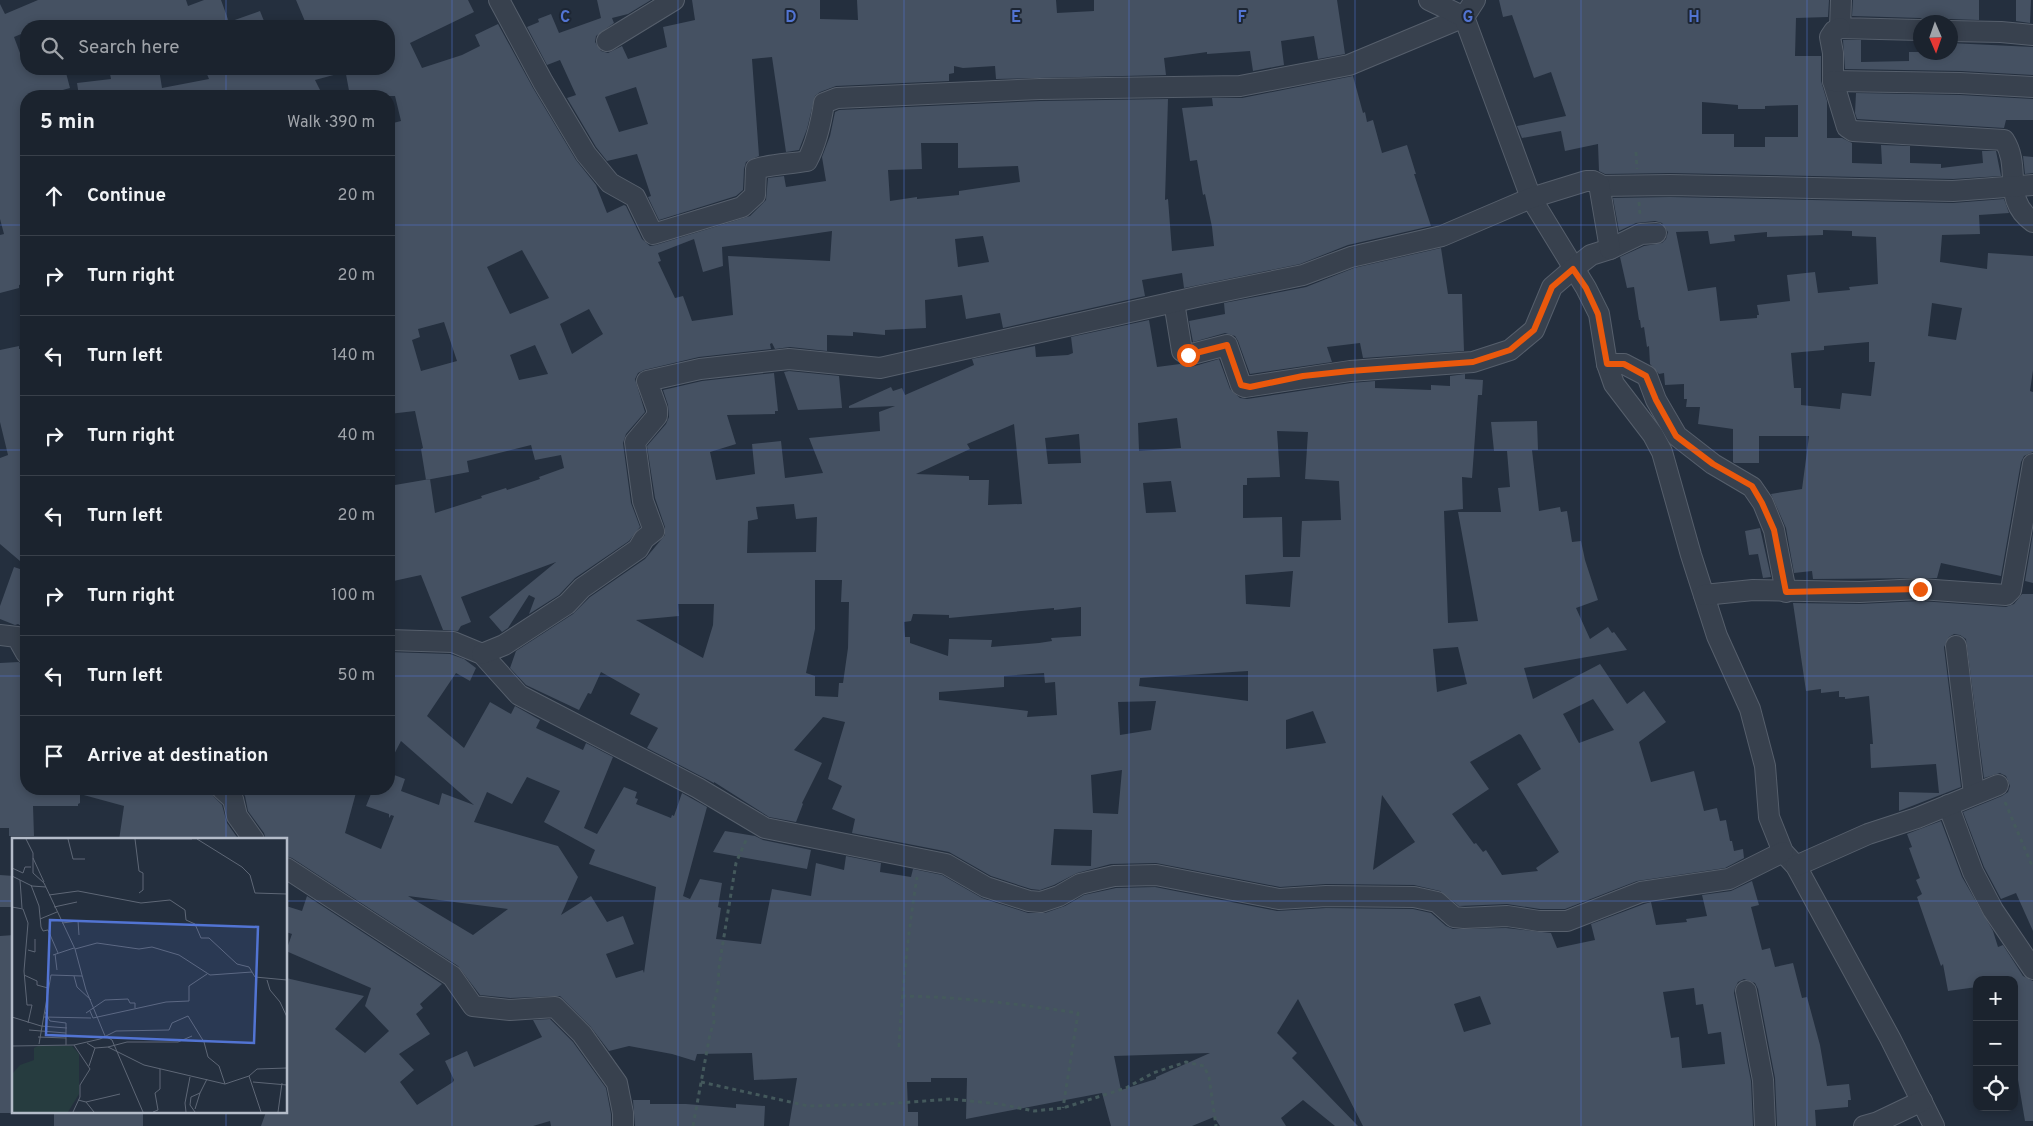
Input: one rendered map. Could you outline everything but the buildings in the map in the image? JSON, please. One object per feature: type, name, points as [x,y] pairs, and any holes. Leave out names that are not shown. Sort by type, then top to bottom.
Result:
[{"type":"street","points":[[499,0],[543,82],[586,154],[610,183],[635,196],[652,234],[742,207],[755,195],[756,169],[768,165],[807,161],[814,148],[822,120],[824,102],[837,98],[1040,89],[1240,86],[1350,65],[1464,17],[1475,0]]},
{"type":"street","points":[[607,42],[674,0]]},
{"type":"street","points":[[1429,0],[1464,17],[1531,198],[1586,288],[1598,314],[1607,364],[1614,384],[1653,435],[1662,452],[1704,596],[1718,636],[1750,710],[1764,766],[1769,817],[1790,859],[1890,1038],[1934,1126]]},
{"type":"street","points":[[1840,28],[1841,0]]},
{"type":"street","points":[[1913,30],[1840,28],[1834,31],[1830,37],[1833,53],[1832,81],[1847,127],[1853,131],[2004,140],[2010,149],[2023,185]]},
{"type":"street","points":[[1958,31],[2033,34]]},
{"type":"street","points":[[1832,81],[1960,83],[2033,87]]},
{"type":"street","points":[[482,654],[504,645],[567,604],[582,588],[638,550],[644,539],[654,531],[643,501],[635,442],[656,416],[657,409],[647,381],[700,369],[789,359],[880,368],[1303,275],[1351,257],[1442,236],[1531,198],[1586,181],[1593,181],[1599,186],[1610,249]]},
{"type":"street","points":[[1599,186],[1670,185],[1953,191],[2023,185]]},
{"type":"street","points":[[2023,185],[2014,200],[2033,222]]},
{"type":"street","points":[[1174,302],[1182,351],[1188,355],[1227,345],[1241,385],[1250,387],[1303,376],[1473,362],[1510,350],[1534,330],[1552,287],[1591,255],[1610,249],[1641,234],[1656,233]]},
{"type":"street","points":[[1607,364],[1624,364],[1646,376],[1656,400],[1676,436],[1713,464],[1752,486],[1774,530],[1786,592]]},
{"type":"street","points":[[1704,596],[1753,590],[1786,592],[1920,589],[2006,595],[2011,590],[2033,465]]},
{"type":"street","points":[[0,635],[17,638],[20,643]]},
{"type":"street","points":[[395,640],[453,642],[482,654],[519,694],[698,788],[765,828],[946,864],[986,887],[1029,901],[1041,902],[1059,896],[1080,884],[1114,876],[1156,875],[1279,899],[1326,896],[1414,897],[1437,902],[1454,917],[1507,916],[1539,921],[1567,921],[1641,892],[1729,879],[1918,818],[1998,785]]},
{"type":"street","points":[[1956,646],[1974,794]]},
{"type":"street","points":[[229,795],[233,799],[237,816],[253,838]]},
{"type":"street","points":[[1948,805],[1973,872],[1993,910],[2033,969]]},
{"type":"street","points":[[288,869],[452,976],[473,1006],[510,1010],[555,1006],[582,1034],[617,1083],[623,1113],[623,1126]]},
{"type":"street","points":[[1746,991],[1763,1080],[1765,1126]]},
{"type":"street","points":[[1864,1126],[1878,1122],[1922,1102]]},
{"type":"path","points":[[1998,785],[2033,868]]},
{"type":"path","points":[[693,1126],[714,1022],[720,959],[736,863],[754,822]]},
{"type":"path","points":[[899,1047],[909,924],[920,858]]},
{"type":"path","points":[[902,996],[952,997],[1078,1013],[1064,1108]]},
{"type":"path","points":[[701,1082],[808,1106],[885,1104],[951,1099],[999,1104],[1034,1111],[1064,1108],[1126,1088],[1153,1073],[1186,1062],[1204,1066],[1209,1077],[1216,1126]]},
{"type":"route","points":[[1188,355],[1227,345],[1241,385],[1245,387],[1303,376],[1473,362],[1510,350],[1534,330],[1552,287],[1573,269],[1586,288],[1598,314],[1607,364],[1624,364],[1646,376],[1656,400],[1676,436],[1713,464],[1752,486],[1774,530],[1786,592],[1824,590],[1860,592],[1920,589]]}]
